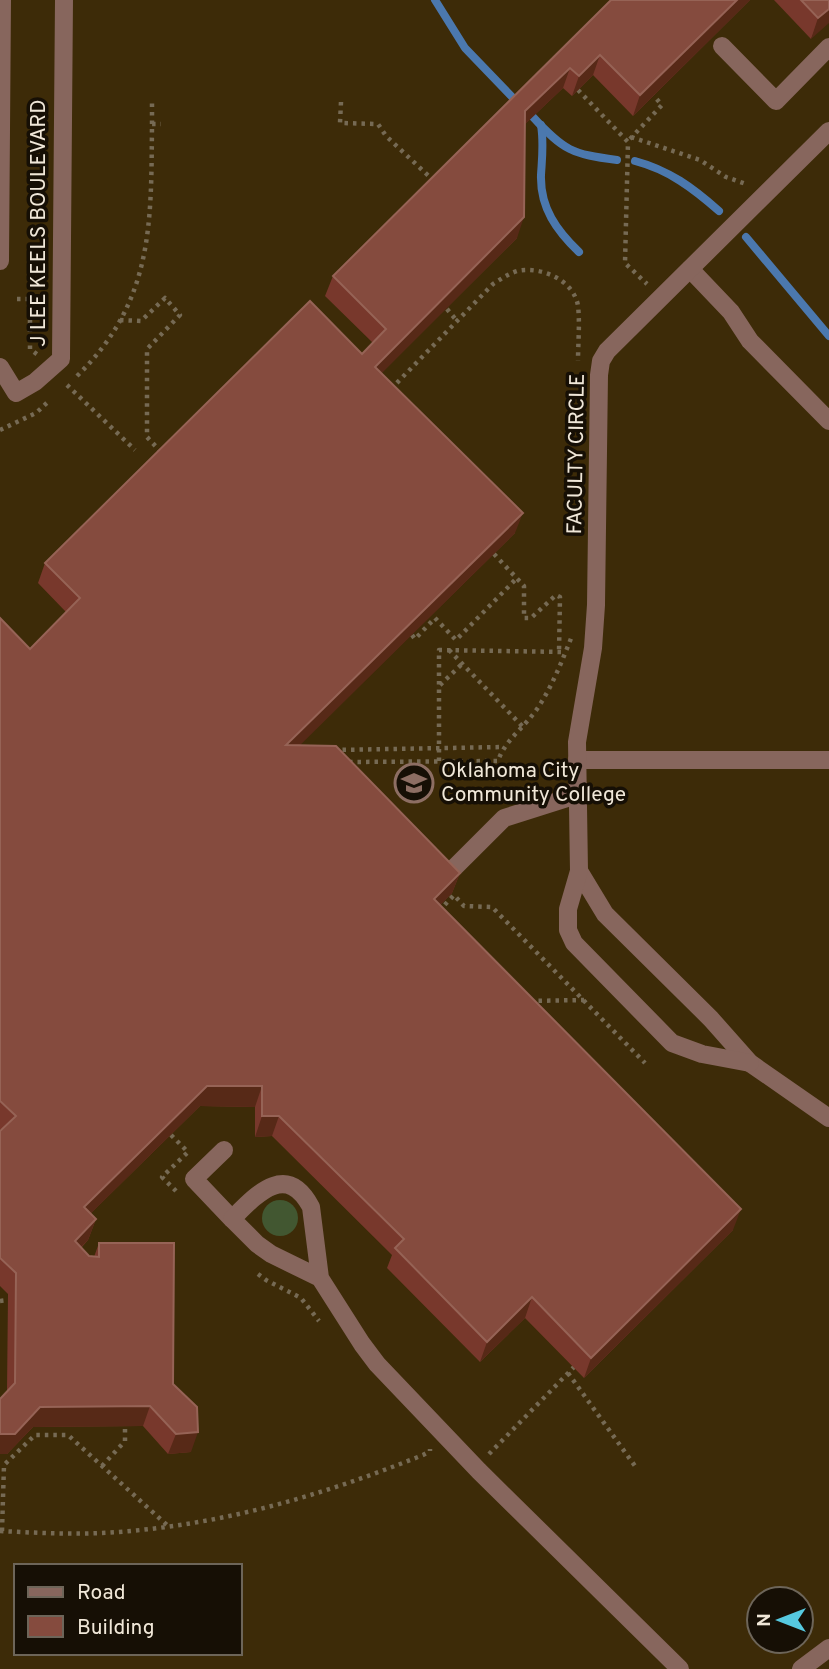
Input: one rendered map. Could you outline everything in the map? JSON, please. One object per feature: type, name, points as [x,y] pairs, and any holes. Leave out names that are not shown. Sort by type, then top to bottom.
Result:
[{"type":"street","name":"J LEE KEELS BOULEVARD","points":[[0,261],[2,0]]},
{"type":"street","name":"J LEE KEELS BOULEVARD","points":[[0,367],[8,397],[35,382],[61,359],[64,0]]},
{"type":"street","points":[[722,46],[776,101],[829,47]]},
{"type":"street","name":"FACULTY CIRCLE","points":[[750,1063],[702,1054],[672,1043],[574,943],[568,930],[568,909],[579,871],[577,742],[593,648],[596,605],[599,375],[601,360],[607,351],[829,131]]},
{"type":"street","points":[[690,269],[731,312],[750,341],[829,421]]},
{"type":"street","points":[[576,760],[829,760]]},
{"type":"street","points":[[446,876],[503,818],[577,795]]},
{"type":"street","name":"FACULTY CIRCLE","points":[[579,871],[605,914],[711,1019],[750,1063],[829,1118]]},
{"type":"street","points":[[224,1150],[194,1180],[257,1244],[271,1254],[320,1278]]},
{"type":"street","points":[[232,1219],[267,1187],[278,1184],[298,1190],[306,1197],[311,1207],[320,1278],[377,1364],[479,1471],[680,1669]]},
{"type":"street","points":[[801,1669],[829,1648]]},
{"type":"path","points":[[578,90],[629,140],[706,163],[726,177],[750,186],[761,197]]},
{"type":"path","points":[[653,95],[662,105],[629,140],[625,263],[660,298]]},
{"type":"path","points":[[135,450],[66,386],[112,337],[139,275],[148,241],[151,215],[152,102]]},
{"type":"path","points":[[341,102],[340,123],[378,124],[386,136],[438,186]]},
{"type":"path","points":[[152,124],[161,124]]},
{"type":"path","points":[[390,390],[493,284],[505,276],[530,270],[561,280],[571,290],[578,304],[578,374]]},
{"type":"path","points":[[120,320],[141,321],[165,298],[180,315],[146,349],[146,437],[166,456]]},
{"type":"path","points":[[17,299],[30,299],[30,349],[41,358]]},
{"type":"path","points":[[447,309],[457,321]]},
{"type":"path","points":[[0,430],[36,413],[55,396]]},
{"type":"path","points":[[494,554],[524,586],[524,618],[531,618],[556,595],[561,597],[562,652]]},
{"type":"path","points":[[412,635],[415,639],[435,618],[456,640],[517,578]]},
{"type":"path","points":[[341,762],[498,761],[503,747],[537,709],[555,677],[574,625]]},
{"type":"path","points":[[439,761],[439,650],[562,652]]},
{"type":"path","points":[[449,650],[523,727]]},
{"type":"path","points":[[439,686],[462,664]]},
{"type":"path","points":[[327,750],[503,747]]},
{"type":"path","points":[[437,912],[454,895],[464,906],[492,907],[645,1063]]},
{"type":"path","points":[[521,1002],[584,1000]]},
{"type":"path","points":[[171,1135],[188,1152],[162,1177],[181,1196]]},
{"type":"path","points":[[253,1269],[266,1280],[301,1298],[322,1324]]},
{"type":"path","points":[[0,1301],[8,1300]]},
{"type":"path","points":[[489,1455],[573,1367]]},
{"type":"path","points":[[569,1373],[635,1466]]},
{"type":"path","points":[[102,1466],[125,1441],[125,1426]]},
{"type":"path","points":[[169,1526],[68,1435],[35,1434],[4,1465],[1,1531],[116,1532],[169,1526],[246,1513],[335,1489],[430,1451],[427,1443]]},
{"type":"shaded area","name":"Oklahoma City Community College","points":[[0,0],[829,0],[829,1669],[0,1669]]},
{"type":"green space","points":[[280,1200],[293,1205],[298,1218],[293,1231],[280,1236],[267,1231],[262,1218],[267,1205]]},
{"type":"building","name":"Oklahoma City Community College","points":[[611,0],[737,0],[640,95],[600,55],[579,76],[570,68],[525,111],[524,217],[375,367],[523,513],[286,745],[336,746],[460,873],[434,899],[741,1209],[591,1358],[532,1297],[487,1342],[395,1248],[404,1239],[279,1116],[262,1116],[262,1086],[207,1086],[84,1207],[96,1219],[75,1241],[89,1256],[99,1257],[99,1243],[174,1243],[173,1384],[197,1407],[198,1432],[176,1434],[150,1406],[40,1407],[15,1434],[0,1434],[0,1399],[15,1383],[16,1273],[0,1258],[0,1131],[16,1116],[0,1101],[0,618],[30,649],[80,598],[45,563],[310,301],[362,354],[386,329],[333,276]]},
{"type":"building","points":[[801,0],[829,0],[829,9],[818,18]]},
{"type":"waterway","points":[[435,0],[465,48],[516,101]]},
{"type":"waterway","points":[[533,117],[561,144],[570,149],[589,156],[617,160]]},
{"type":"waterway","points":[[541,125],[543,198],[551,218],[579,252]]},
{"type":"waterway","points":[[635,161],[659,169],[680,181],[719,211]]},
{"type":"waterway","points":[[746,237],[829,336]]},
{"type":"place","name":"Oklahoma City Community College","points":[[414,783]]}]
